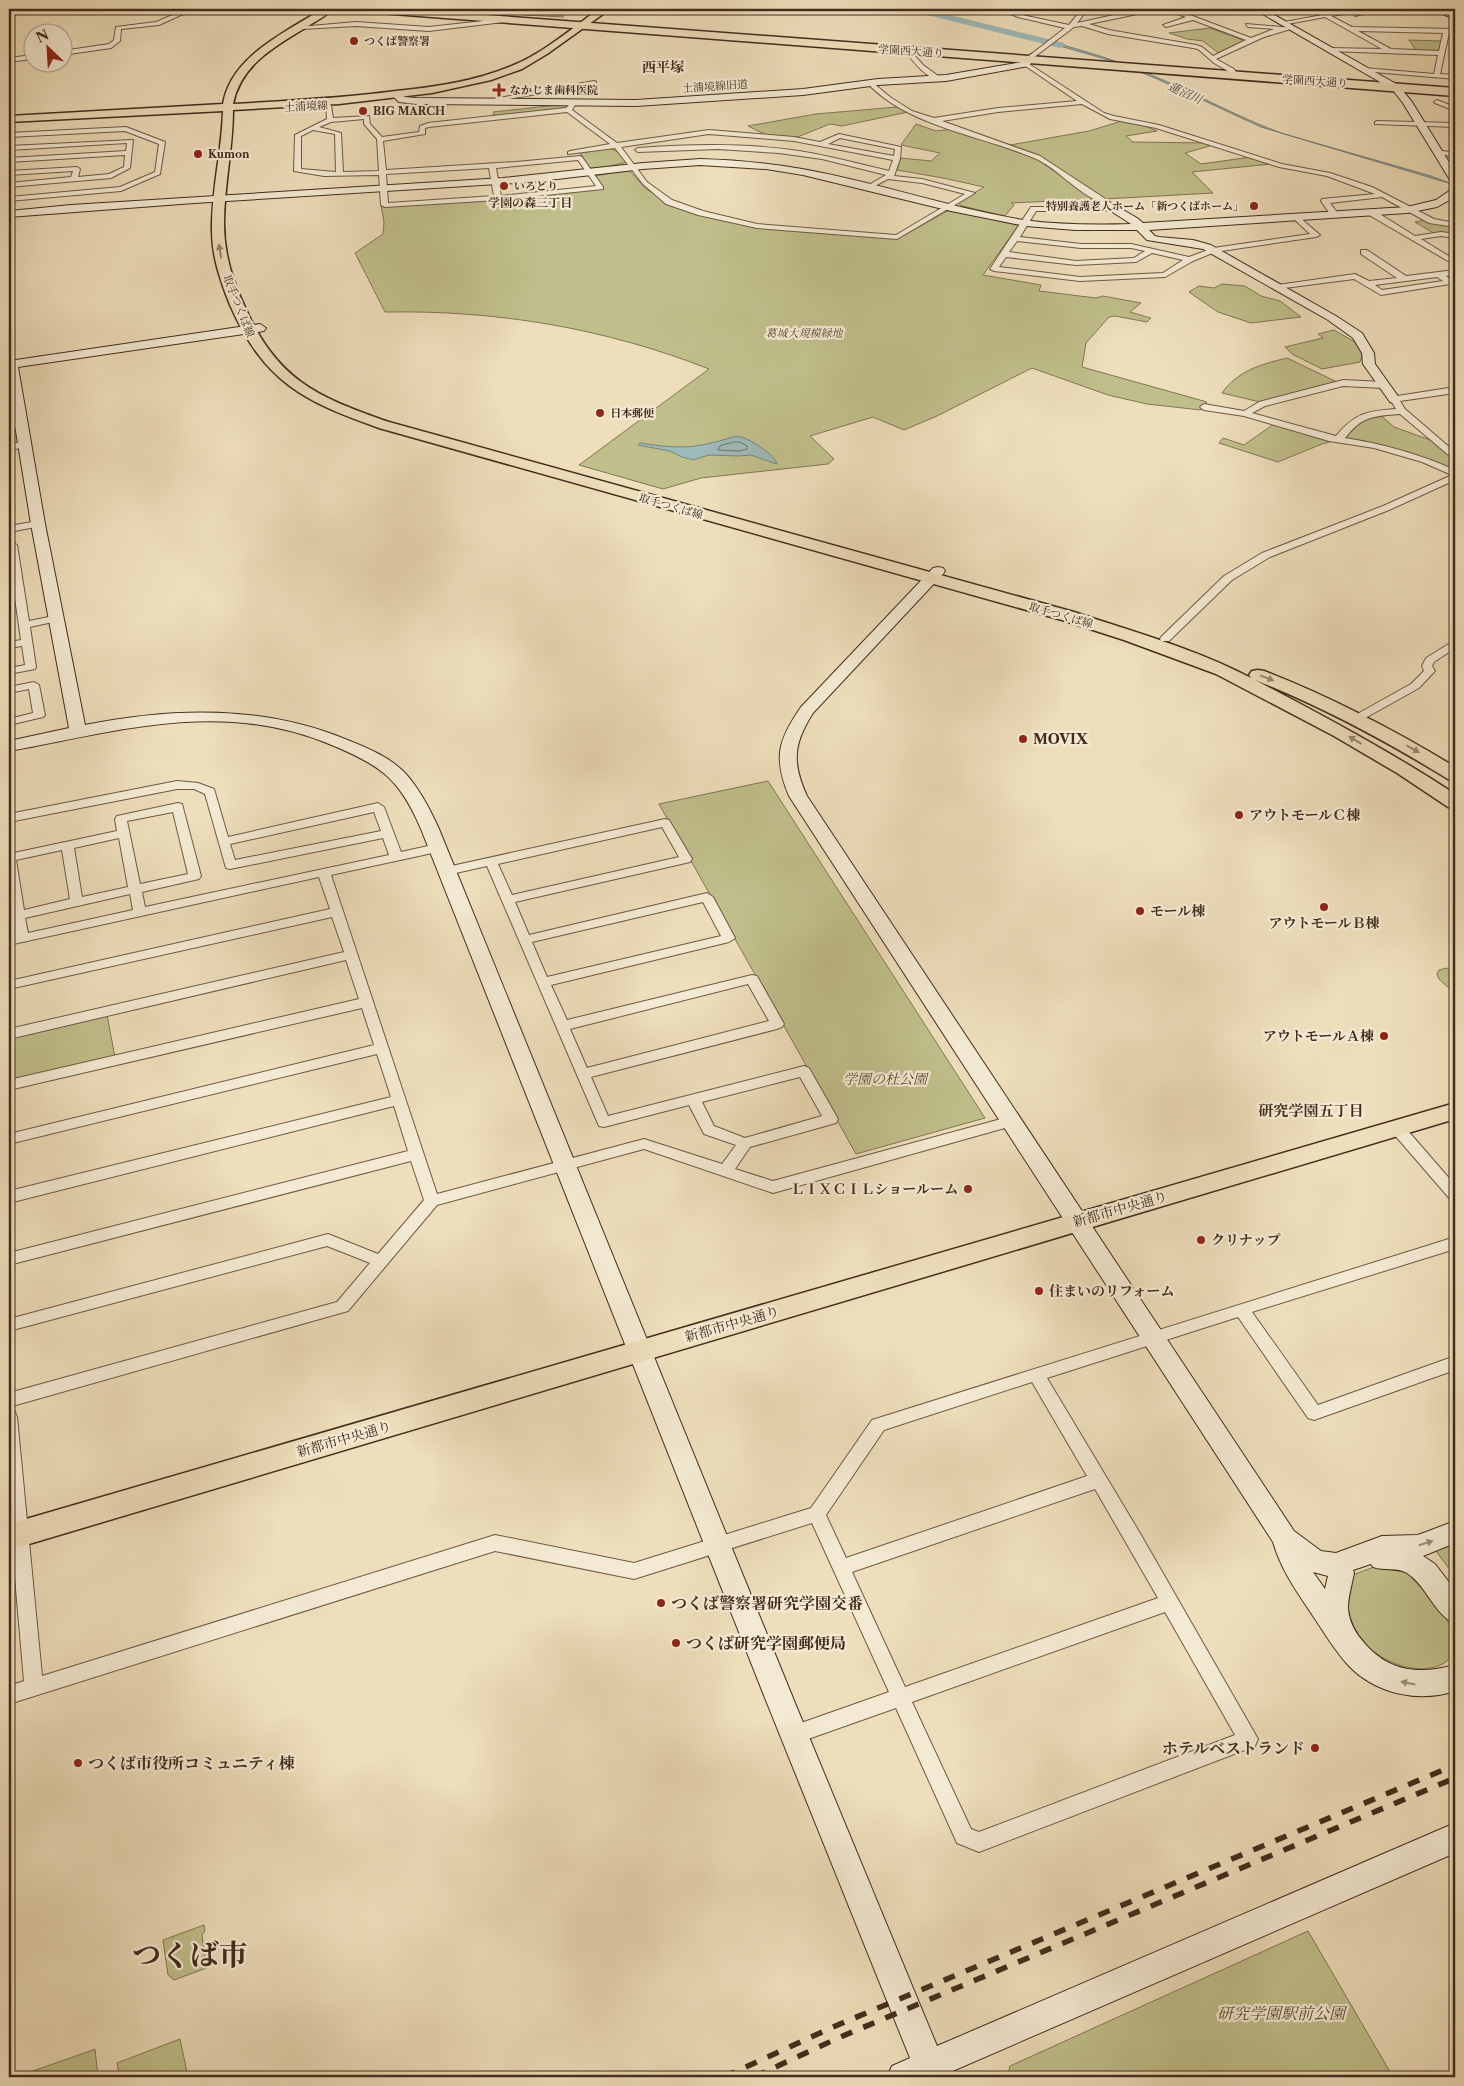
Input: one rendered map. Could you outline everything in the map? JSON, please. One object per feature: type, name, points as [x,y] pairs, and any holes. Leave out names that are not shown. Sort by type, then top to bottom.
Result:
[{"type":"highway","name":"学園西大通り","points":[[367,9],[1029,60],[1107,63],[1455,91]]},
{"type":"highway","name":"学園西大通り","points":[[397,9],[1029,60],[1233,72],[1393,86]]},
{"type":"main road","name":"取手つくば線","points":[[306,27],[328,9]]},
{"type":"main road","name":"取手つくば線","points":[[336,9],[266,52],[238,77],[230,92],[233,108],[226,197],[234,263],[254,329],[297,375],[328,395],[366,412],[423,430],[935,574],[1078,610],[1164,639],[1287,686],[1330,705],[1420,753],[1455,775]]},
{"type":"main road","name":"土浦境線","points":[[9,120],[328,104],[398,97],[476,84],[522,69],[552,53],[605,9]]},
{"type":"main road","name":"土浦境線","points":[[233,108],[398,97]]},
{"type":"main road","name":"取手つくば線","points":[[935,574],[1100,626],[1222,670],[1341,732],[1404,769],[1455,803]]},
{"type":"main road","name":"新都市中央通り","points":[[14,1536],[1455,1111]]},
{"type":"street","points":[[72,52],[111,46],[117,42],[118,28],[157,24],[191,9]]},
{"type":"street","points":[[1001,9],[1020,16],[1070,26],[1152,10],[1215,10]]},
{"type":"street","points":[[1085,9],[1070,26],[1029,60],[1083,102],[1112,118],[1157,126],[1281,166],[1328,174],[1382,195],[1432,221],[1455,225]]},
{"type":"street","points":[[1111,10],[1160,16],[1225,9]]},
{"type":"street","points":[[1258,9],[1393,86],[1407,102],[1455,180]]},
{"type":"street","points":[[1329,18],[1363,9]]},
{"type":"street","points":[[1248,25],[1285,26],[1380,9]]},
{"type":"street","points":[[1435,9],[1455,17]]},
{"type":"street","points":[[1182,14],[1252,40]]},
{"type":"street","points":[[1166,26],[1179,20],[1195,18]]},
{"type":"street","points":[[1329,18],[1391,52]]},
{"type":"street","points":[[306,27],[356,24],[429,29],[511,20]]},
{"type":"street","points":[[1081,24],[1108,32],[1194,46],[1200,48],[1216,62],[1233,72]]},
{"type":"street","points":[[1213,58],[1224,56],[1231,49],[1285,26]]},
{"type":"street","points":[[1349,29],[1455,31]]},
{"type":"street","points":[[1437,76],[1446,31]]},
{"type":"street","points":[[907,50],[912,57],[939,79]]},
{"type":"street","points":[[1329,50],[1369,54],[1391,52],[1441,53]]},
{"type":"street","points":[[9,60],[22,58]]},
{"type":"street","name":"土浦境線旧道","points":[[398,97],[405,101],[485,100],[570,107],[803,92],[870,82],[939,79],[1029,60]]},
{"type":"street","points":[[1364,70],[1455,77]]},
{"type":"street","points":[[870,82],[899,106],[1033,155],[1058,169],[1133,220],[1147,235],[1155,239],[1198,244],[1214,250],[1332,318],[1358,336],[1368,353],[1369,364],[1402,412],[1455,456]]},
{"type":"street","points":[[485,100],[594,83]]},
{"type":"street","points":[[933,120],[998,110],[1083,102]]},
{"type":"street","points":[[1455,104],[1437,102],[1455,109]]},
{"type":"street","points":[[328,104],[330,120]]},
{"type":"street","points":[[380,139],[423,133],[422,127],[428,125],[570,107],[619,149],[650,189],[670,202],[702,213],[757,226],[896,237],[971,193],[798,154],[756,149],[704,147],[619,149],[474,159]]},
{"type":"street","points":[[330,120],[298,135],[297,171],[321,176],[340,174],[382,172],[411,171],[492,166],[580,158],[601,188],[498,198],[385,205],[383,188],[382,172],[380,139],[367,124],[367,117],[330,120]]},
{"type":"street","points":[[1377,123],[1455,125]]},
{"type":"street","points":[[312,128],[338,133],[340,174]]},
{"type":"street","points":[[9,135],[126,129],[163,143],[158,173],[121,189],[9,199]]},
{"type":"street","points":[[619,149],[667,137],[709,132],[794,139],[897,159]]},
{"type":"street","points":[[798,154],[840,136],[899,148],[897,159],[890,175],[870,187]]},
{"type":"street","points":[[9,148],[131,141],[146,137]]},
{"type":"street","points":[[9,185],[111,176],[127,168],[131,141]]},
{"type":"street","points":[[1437,152],[1455,155]]},
{"type":"street","points":[[9,160],[129,153]]},
{"type":"street","points":[[411,171],[411,164],[431,161]]},
{"type":"street","points":[[9,214],[226,197],[495,182],[691,162],[745,164],[801,171],[1024,223],[1083,228],[1140,228],[1413,210],[1440,202],[1449,197],[1455,190]]},
{"type":"street","points":[[492,166],[498,198]]},
{"type":"street","points":[[9,173],[77,169],[74,180]]},
{"type":"street","points":[[121,189],[121,204]]},
{"type":"street","points":[[1335,215],[1325,201],[1382,195]]},
{"type":"street","points":[[1113,207],[1101,209],[1034,209],[994,269],[1080,279],[1165,275],[1190,259],[1214,250],[1316,235],[1297,217]]},
{"type":"street","points":[[1372,213],[1455,263]]},
{"type":"street","points":[[1415,238],[1441,234],[1455,236]]},
{"type":"street","points":[[1015,239],[1081,246],[1131,246],[1190,259]]},
{"type":"street","points":[[1004,254],[1076,263],[1136,260],[1152,250]]},
{"type":"street","points":[[1364,252],[1406,280]]},
{"type":"street","points":[[1443,255],[1455,253]]},
{"type":"street","points":[[1368,284],[1455,272]]},
{"type":"street","points":[[1277,287],[1355,276],[1381,293],[1450,282],[1440,275]]},
{"type":"street","points":[[78,732],[24,445],[15,426],[11,364],[254,329]]},
{"type":"street","points":[[1245,414],[1262,404],[1343,383],[1384,385]]},
{"type":"street","points":[[1394,399],[1455,390]]},
{"type":"street","points":[[1204,407],[1245,414],[1339,439],[1375,445],[1425,460],[1455,473]]},
{"type":"street","points":[[1339,439],[1353,422],[1364,414],[1402,412]]},
{"type":"street","points":[[9,447],[24,445]]},
{"type":"street","points":[[1164,639],[1228,578],[1266,555],[1386,508],[1455,478]]},
{"type":"street","points":[[9,529],[38,524]]},
{"type":"street","points":[[9,543],[12,546],[13,584],[22,608],[31,667],[9,671]]},
{"type":"street","points":[[935,574],[807,710],[790,738],[786,760],[788,773],[798,796],[1284,1537],[1293,1562],[1341,1634],[1365,1663],[1392,1678],[1418,1685],[1441,1684],[1455,1678]]},
{"type":"street","points":[[9,610],[22,608]]},
{"type":"street","points":[[24,624],[58,618]]},
{"type":"street","points":[[9,645],[27,642]]},
{"type":"street","points":[[1363,715],[1415,686],[1430,671],[1427,666],[1430,660],[1455,643]]},
{"type":"street","points":[[9,690],[34,685],[39,716],[9,722]]},
{"type":"street","points":[[9,746],[146,720],[198,716],[281,723],[327,735],[388,767],[410,792],[426,819],[641,1351],[794,1735],[922,2074],[1455,1838]]},
{"type":"street","points":[[9,818],[177,785],[193,785],[205,788],[210,792],[230,865],[388,833]]},
{"type":"street","points":[[18,915],[135,889],[195,876],[178,807],[121,819],[124,833],[135,889],[140,913]]},
{"type":"street","points":[[224,840],[378,807],[396,857]]},
{"type":"street","points":[[447,871],[665,823],[686,859],[508,900]]},
{"type":"street","points":[[22,938],[9,858],[124,833]]},
{"type":"street","points":[[67,845],[77,902]]},
{"type":"street","points":[[9,941],[437,848]]},
{"type":"street","points":[[491,862],[604,1122],[694,1099],[804,1071],[831,1119],[745,1143],[709,1130],[694,1099]]},
{"type":"street","points":[[324,873],[432,1201]]},
{"type":"street","points":[[525,940],[707,897],[729,938],[544,982]]},
{"type":"street","points":[[9,986],[336,912]]},
{"type":"street","points":[[9,1034],[351,955]]},
{"type":"street","points":[[562,1026],[752,979],[777,1024],[583,1074]]},
{"type":"street","points":[[9,1086],[366,1002]]},
{"type":"street","points":[[9,1139],[381,1048]]},
{"type":"street","points":[[9,1197],[398,1100]]},
{"type":"street","points":[[9,1400],[342,1307],[432,1201],[644,1144],[773,1187],[1012,1121]]},
{"type":"street","points":[[1397,1128],[1455,1194]]},
{"type":"street","points":[[725,1171],[745,1143]]},
{"type":"street","points":[[9,1259],[416,1154]]},
{"type":"street","points":[[9,1325],[328,1240],[381,1261]]},
{"type":"street","points":[[9,1695],[495,1543],[634,1571],[817,1514],[878,1425],[1455,1243]]},
{"type":"street","points":[[1241,1309],[1314,1413],[1455,1363]]},
{"type":"street","points":[[817,1514],[964,1836],[979,1842],[1248,1739],[1036,1374]]},
{"type":"street","points":[[9,1417],[14,1536],[34,1687]]},
{"type":"street","points":[[842,1567],[1098,1480]]},
{"type":"street","points":[[1312,1559],[1328,1564],[1344,1563],[1382,1548],[1418,1546],[1455,1532]]},
{"type":"street","points":[[1284,1537],[1312,1559],[1318,1567],[1324,1570],[1341,1573],[1386,1558],[1408,1560],[1423,1568],[1455,1611]]},
{"type":"street","points":[[1341,1573],[1335,1607],[1341,1634]]},
{"type":"street","points":[[794,1735],[1169,1602]]},
{"type":"green space","points":[[529,9],[560,9],[566,13],[563,17],[525,15],[532,13]]},
{"type":"green space","points":[[1210,28],[1245,41],[1226,49],[1221,55],[1203,41],[1187,39],[1169,33]]},
{"type":"green space","points":[[1409,40],[1441,41],[1439,52],[1417,52]]},
{"type":"green space","points":[[570,105],[567,109],[495,118],[492,115],[495,115],[493,112]]},
{"type":"green space","points":[[897,107],[908,112],[842,126],[830,124],[795,138],[766,135],[748,126],[816,114]]},
{"type":"green space","points":[[1122,121],[1143,125],[1157,131],[1126,136],[1133,142],[1207,143],[1213,145],[1185,153],[1201,164],[1251,157],[1271,164],[1192,172],[1213,193],[1104,199],[1041,157],[1010,145],[1089,131]]},
{"type":"green space","points":[[916,124],[936,131],[953,129],[1035,157],[1096,199],[1011,203],[1014,205],[1005,216],[962,206],[958,203],[984,187],[897,170],[901,158],[931,161],[940,153],[901,145]]},
{"type":"green space","points":[[610,148],[618,152],[627,162],[599,169],[590,168],[580,153]]},
{"type":"green space","name":"葛城大規模緑地","points":[[629,170],[646,189],[676,206],[761,228],[899,238],[949,210],[1017,225],[983,275],[1041,285],[1039,291],[1096,298],[1103,296],[1141,303],[1130,312],[1151,318],[1147,322],[1115,316],[1109,317],[1086,343],[1082,367],[1207,402],[1201,410],[1147,404],[1108,395],[1032,368],[937,416],[904,430],[873,417],[810,436],[834,459],[828,464],[701,478],[663,489],[579,465],[709,369],[630,343],[550,324],[468,314],[385,312],[355,253],[383,234],[384,222],[381,206],[515,198],[604,189],[595,176]]},
{"type":"green space","points":[[1426,220],[1455,226],[1455,235],[1435,234],[1415,222]]},
{"type":"green space","points":[[1222,284],[1245,286],[1261,296],[1280,301],[1301,317],[1251,323],[1218,312],[1189,292],[1199,286],[1214,288]]},
{"type":"green space","points":[[1334,330],[1360,345],[1364,351],[1360,362],[1322,369],[1292,354],[1285,347],[1323,338],[1318,334]]},
{"type":"green space","points":[[1287,358],[1337,382],[1260,402],[1222,393],[1228,385],[1243,374],[1259,366]]},
{"type":"green space","points":[[1379,414],[1394,427],[1433,441],[1455,459],[1455,471],[1402,451],[1346,438],[1357,423]]},
{"type":"green space","points":[[1274,424],[1333,441],[1278,462],[1219,443],[1223,438],[1244,445]]},
{"type":"green space","name":"学園の杜公園","points":[[768,781],[985,1118],[856,1154],[659,804]]},
{"type":"green space","points":[[1446,968],[1455,972],[1455,987],[1450,989],[1439,979],[1437,974],[1439,970]]},
{"type":"green space","points":[[107,1015],[115,1057],[9,1083],[9,1038]]},
{"type":"green space","points":[[1455,1538],[1455,1568],[1450,1570],[1433,1547]]},
{"type":"green space","points":[[1387,1562],[1416,1576],[1454,1630],[1455,1653],[1442,1664],[1426,1669],[1409,1668],[1391,1662],[1375,1653],[1361,1640],[1351,1626],[1346,1611],[1350,1576]]},
{"type":"green space","points":[[204,1925],[205,1931],[202,1935],[205,1956],[216,1960],[209,1967],[174,1980],[168,1975],[163,1940]]},
{"type":"green space","name":"研究学園駅前公園","points":[[1308,1931],[1393,2077],[1007,2077],[1010,2066]]},
{"type":"green space","points":[[180,2039],[188,2077],[120,2077],[117,2063]]},
{"type":"green space","points":[[95,2049],[98,2077],[16,2077],[90,2051]]},
{"type":"water","points":[[1029,37],[1089,53],[1130,67],[1162,79],[1249,120],[1282,133],[1261,127],[1155,78],[1112,61]]},
{"type":"water","points":[[1293,137],[1431,176],[1455,185]]},
{"type":"water","points":[[733,437],[745,438],[756,444],[772,456],[777,464],[751,455],[709,455],[693,460],[670,451],[638,445],[640,443],[686,447],[708,444]]},
{"type":"waterway","name":"蓮沼川","points":[[914,9],[1060,45]]},
{"type":"railway","points":[[724,2077],[833,2027],[1455,1765]]},
{"type":"railway","points":[[754,2077],[838,2038],[1455,1778]]},
{"type":"place","name":"つくば警察署","points":[[354,41]]},
{"type":"place","name":"なかじま歯科医院","points":[[499,90]]},
{"type":"place","name":"BIG MARCH","points":[[363,111]]},
{"type":"place","name":"Kumon","points":[[198,154]]},
{"type":"place","name":"いろどり","points":[[504,186]]},
{"type":"place","name":"特別養護老人ホーム「新つくばホーム」","points":[[1254,206]]},
{"type":"place","name":"日本郵便","points":[[600,413]]},
{"type":"place","name":"MOVIX","points":[[1023,739]]},
{"type":"place","name":"アウトモールＣ棟","points":[[1239,815]]},
{"type":"place","name":"アウトモールＢ棟","points":[[1324,907]]},
{"type":"place","name":"モール棟","points":[[1140,911]]},
{"type":"place","name":"アウトモールＡ棟","points":[[1384,1036]]},
{"type":"place","name":"ＬＩＸＣＩＬショールーム","points":[[968,1189]]},
{"type":"place","name":"クリナップ","points":[[1201,1240]]},
{"type":"place","name":"住まいのリフォーム","points":[[1039,1291]]},
{"type":"place","name":"つくば警察署研究学園交番","points":[[661,1603]]},
{"type":"place","name":"つくば研究学園郵便局","points":[[676,1643]]},
{"type":"place","name":"ホテルベストランド","points":[[1315,1748]]},
{"type":"place","name":"つくば市役所コミュニティ棟","points":[[78,1763]]},
{"type":"district","name":"西平塚","points":[[663,67]]},
{"type":"district","name":"学園の森三丁目","points":[[530,203]]},
{"type":"district","name":"研究学園五丁目","points":[[1311,1111]]},
{"type":"district","name":"つくば市","points":[[190,1955]]}]
